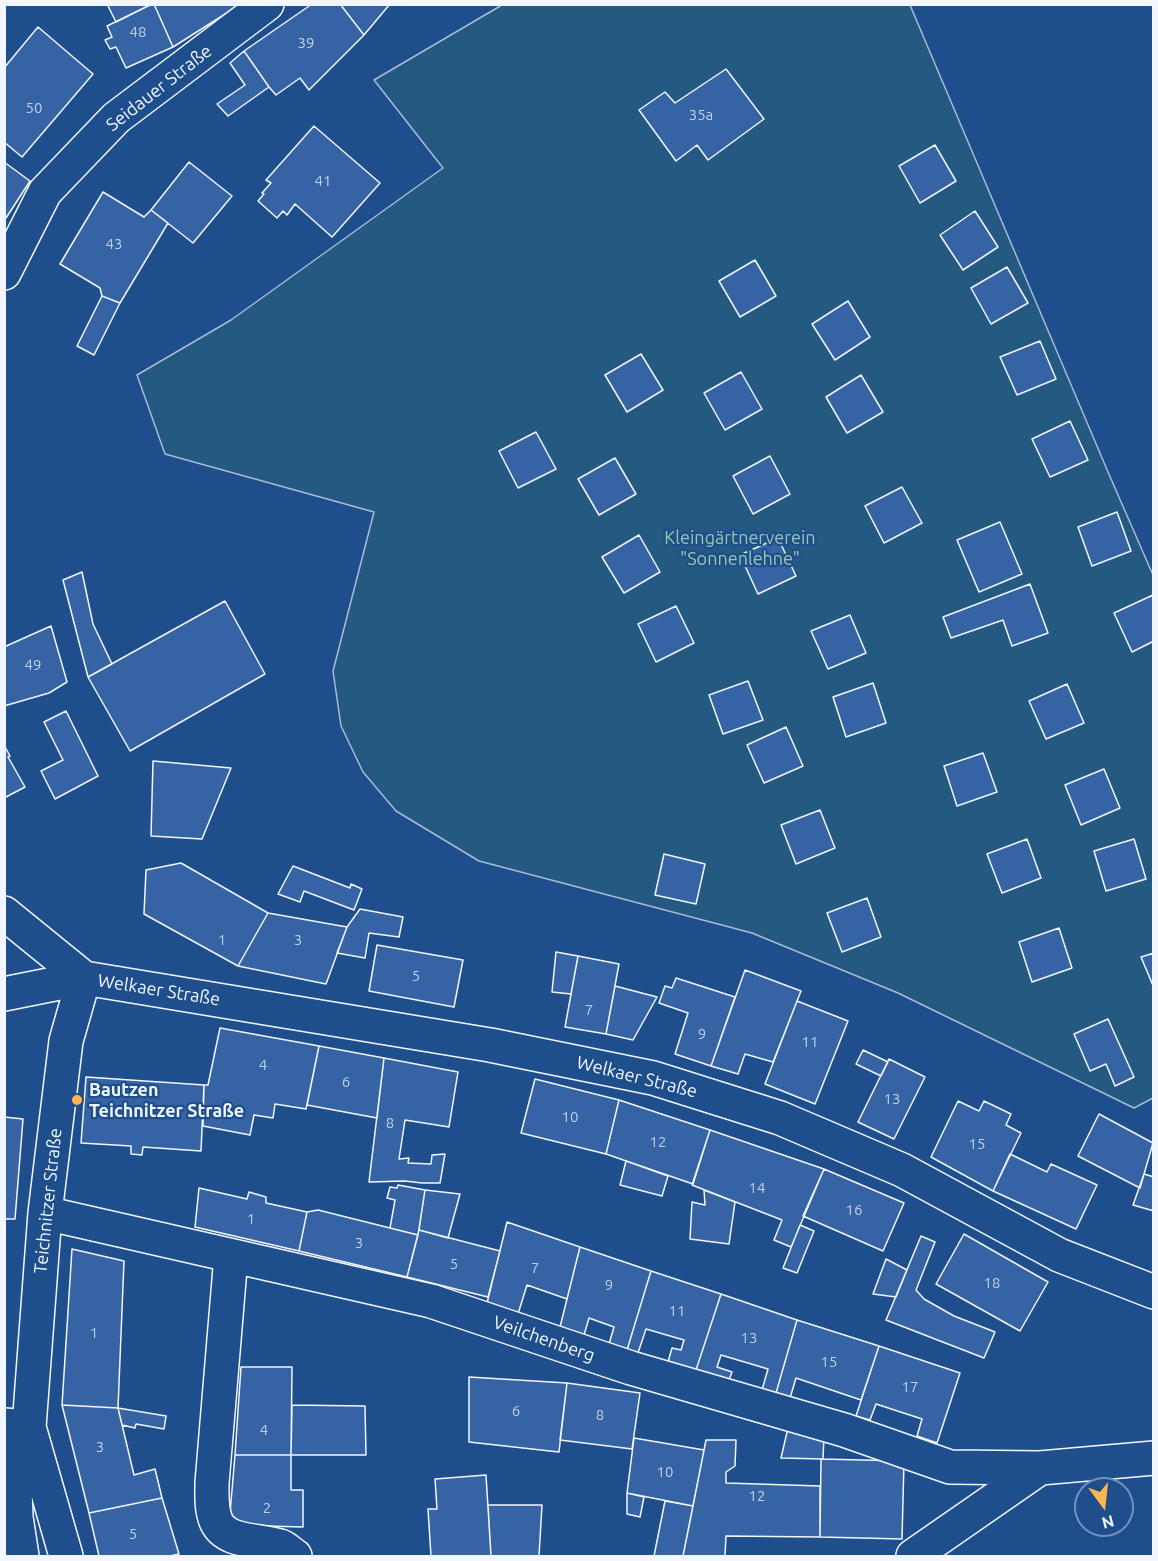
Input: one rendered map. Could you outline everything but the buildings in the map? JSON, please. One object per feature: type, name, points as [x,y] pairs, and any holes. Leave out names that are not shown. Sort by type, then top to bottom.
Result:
[{"type":"street","name":"Seidauer Straße","points":[[4,273],[45,192],[116,118],[267,4]]},
{"type":"street","points":[[4,913],[84,978]]},
{"type":"street","points":[[4,994],[84,978]]},
{"type":"street","name":"Teichnitzer Straße","points":[[22,1557],[16,1517],[14,1455],[17,1426],[66,1041],[84,978]]},
{"type":"street","name":"Welkaer Straße","points":[[84,978],[490,1045],[653,1078],[780,1118],[811,1131],[902,1170],[1059,1255],[1154,1292]]},
{"type":"street","name":"Veilchenberg","points":[[45,1213],[431,1300],[631,1368],[844,1430],[950,1467],[1040,1468]]},
{"type":"street","points":[[231,1256],[212,1483],[216,1522],[224,1532],[236,1537],[282,1546],[295,1557]]},
{"type":"street","name":"Teichnitzer Straße","points":[[17,1426],[66,1557]]},
{"type":"street","points":[[913,1557],[1040,1468],[1154,1458]]},
{"type":"green space","name":"Kleingärtnerverein \"Sonnenlehne\"","points":[[502,5],[910,5],[1153,575],[1153,1098],[1134,1108],[898,993],[752,933],[479,861],[396,811],[363,772],[341,726],[333,671],[374,512],[165,454],[137,375],[231,320],[443,168],[374,80]]},
{"type":"place","name":"Bautzen Teichnitzer Straße","points":[[77,1100]]}]
